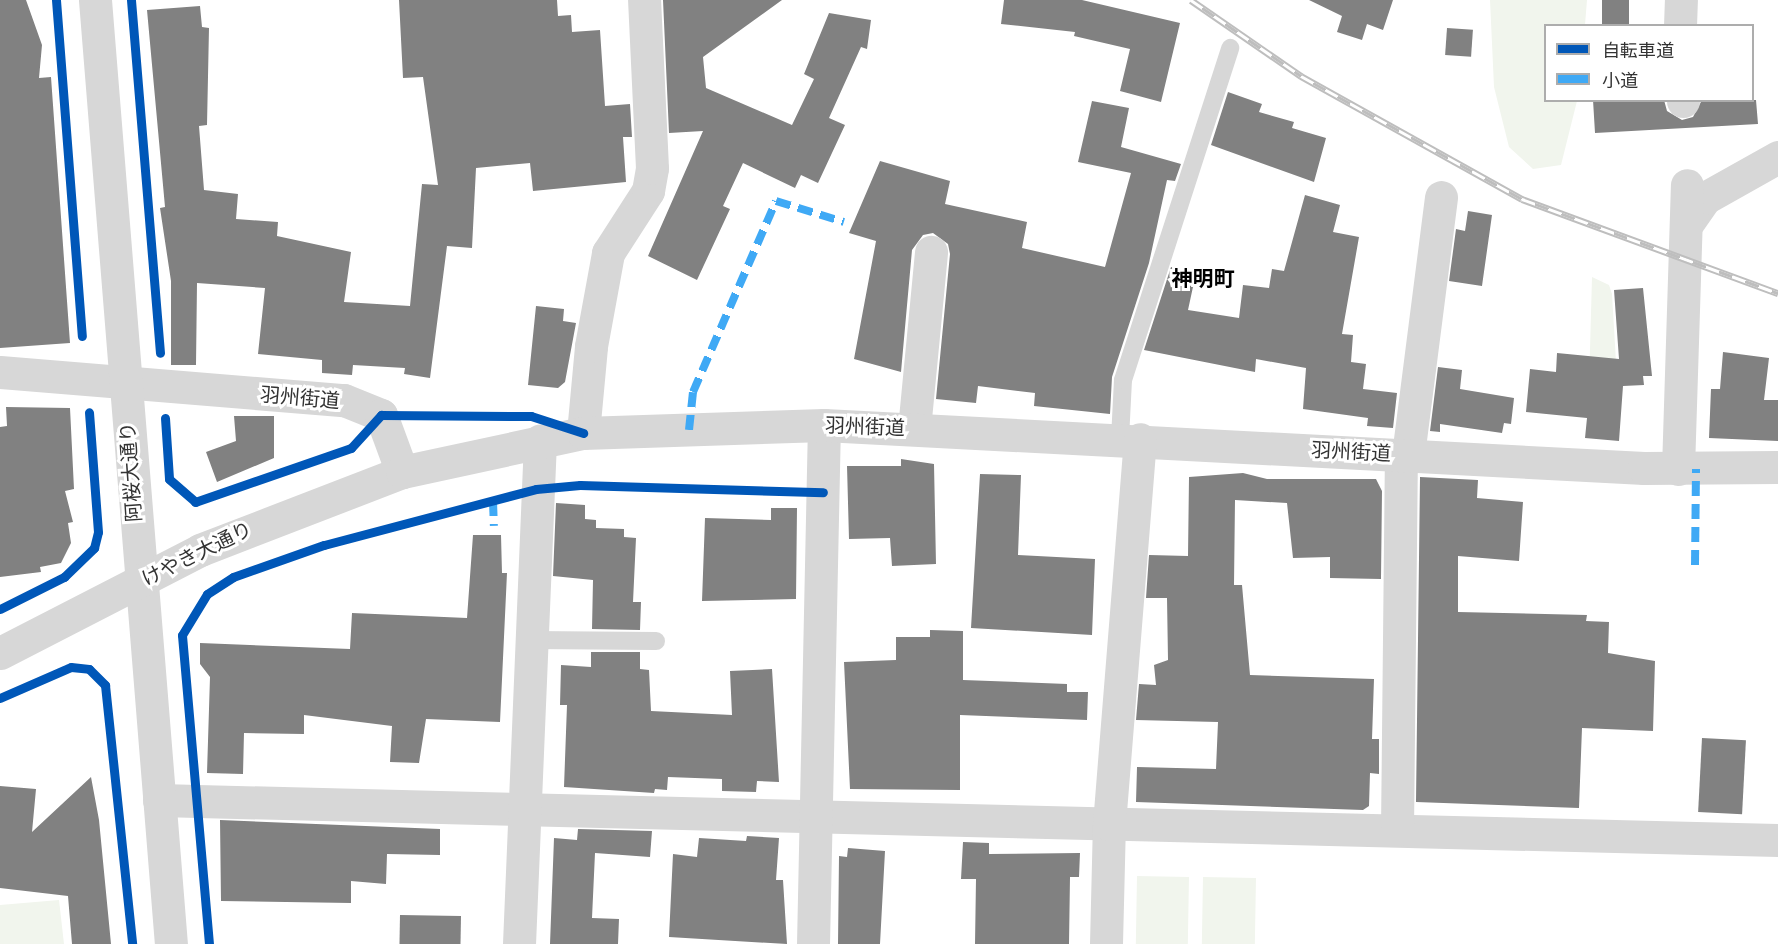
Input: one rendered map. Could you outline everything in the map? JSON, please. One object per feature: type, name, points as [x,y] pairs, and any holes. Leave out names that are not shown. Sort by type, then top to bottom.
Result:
[{"type":"street","name":"阿桜大通り","points":[[95,0],[138,582],[171,944]]},
{"type":"street","points":[[583,433],[591,346],[608,253],[648,191],[652,168],[644,0]]},
{"type":"street","points":[[1680,24],[1682,0]]},
{"type":"street","points":[[1689,221],[1705,198],[1778,157]]},
{"type":"street","points":[[1678,469],[1689,221],[1687,184]]},
{"type":"street","points":[[1397,830],[1404,455],[1441,197]]},
{"type":"street","points":[[914,429],[931,252]]},
{"type":"street","name":"羽州街道","points":[[0,372],[125,384],[344,400],[381,415],[402,472],[540,440],[583,433],[824,425],[1678,469],[1778,467]]},
{"type":"street","points":[[813,944],[824,425]]},
{"type":"street","points":[[1106,944],[1109,824],[1130,439]]},
{"type":"street","points":[[519,944],[522,811],[540,440]]},
{"type":"street","name":"けやき大通り","points":[[0,653],[138,582],[265,521],[402,472]]},
{"type":"street","points":[[159,800],[816,819],[1778,840]]},
{"type":"lane","points":[[1130,439],[1123,380],[1230,48]]},
{"type":"lane","points":[[530,640],[656,641]]},
{"type":"shaded area","points":[[1490,0],[1587,0],[1585,24],[1544,24],[1544,102],[1577,102],[1561,165],[1533,169],[1509,147],[1494,87]]},
{"type":"shaded area","points":[[1592,277],[1609,285],[1612,294],[1617,379],[1589,386]]},
{"type":"shaded area","points":[[1137,876],[1189,877],[1188,944],[1136,944]]},
{"type":"shaded area","points":[[1203,877],[1256,878],[1255,944],[1202,944]]},
{"type":"shaded area","points":[[59,900],[64,944],[0,944],[0,905]]},
{"type":"building","points":[[0,0],[26,0],[42,45],[39,78],[51,77],[70,343],[0,348]]},
{"type":"building","points":[[399,0],[557,0],[558,16],[571,15],[572,32],[600,30],[605,106],[630,104],[632,137],[623,137],[626,182],[533,191],[530,163],[476,168],[472,248],[447,246],[430,378],[404,374],[405,368],[353,365],[352,375],[322,373],[322,360],[258,354],[265,288],[197,283],[196,365],[171,365],[171,281],[160,208],[165,207],[147,10],[200,6],[202,27],[209,28],[207,125],[199,126],[204,190],[238,194],[236,219],[278,222],[277,236],[351,252],[344,302],[410,306],[422,184],[438,185],[423,77],[403,78]]},
{"type":"building","points":[[663,0],[782,0],[703,57],[706,88],[792,125],[814,79],[804,74],[829,13],[871,20],[867,49],[861,47],[829,118],[845,125],[818,183],[801,175],[795,188],[743,163],[723,206],[730,209],[697,280],[648,256],[703,131],[669,133]]},
{"type":"building","points":[[1004,0],[1082,0],[1180,23],[1161,102],[1120,91],[1130,49],[1074,36],[1075,32],[1001,24]]},
{"type":"building","points":[[1309,0],[1393,0],[1383,30],[1367,24],[1362,40],[1337,32],[1342,16]]},
{"type":"building","points":[[1602,0],[1629,0],[1629,24],[1602,24]]},
{"type":"building","points":[[1447,28],[1473,30],[1471,57],[1445,55]]},
{"type":"building","points":[[1228,92],[1262,104],[1259,112],[1294,122],[1292,128],[1326,138],[1314,182],[1211,145]]},
{"type":"building","points":[[1756,100],[1758,124],[1595,133],[1593,102],[1665,102],[1667,111],[1682,120],[1693,117],[1701,102],[1754,102]]},
{"type":"building","points":[[1092,101],[1129,108],[1121,147],[1181,164],[1175,181],[1167,180],[1149,263],[1112,377],[1110,414],[1034,406],[1035,393],[978,386],[976,403],[936,399],[950,254],[948,244],[933,233],[923,235],[912,250],[901,372],[854,359],[876,241],[849,233],[880,161],[950,181],[945,204],[1027,222],[1022,248],[1105,267],[1131,173],[1078,162]]},
{"type":"building","points":[[1305,195],[1340,205],[1333,232],[1359,237],[1342,334],[1353,335],[1351,362],[1366,364],[1363,389],[1397,393],[1393,428],[1367,426],[1368,418],[1303,409],[1306,368],[1256,359],[1255,372],[1144,350],[1171,267],[1196,273],[1188,310],[1239,318],[1243,285],[1269,288],[1272,269],[1284,271]]},
{"type":"building","points":[[1468,211],[1492,215],[1482,286],[1449,281],[1456,229],[1465,231]]},
{"type":"building","points":[[1643,288],[1652,376],[1643,376],[1644,385],[1623,386],[1619,441],[1585,438],[1587,418],[1526,412],[1530,369],[1556,372],[1557,353],[1619,359],[1614,290]]},
{"type":"building","points":[[536,306],[564,309],[563,321],[576,323],[565,382],[558,388],[528,385]]},
{"type":"building","points":[[1723,352],[1769,358],[1764,400],[1778,400],[1778,441],[1709,438],[1711,389],[1720,389]]},
{"type":"building","points":[[1438,367],[1462,370],[1460,389],[1514,398],[1511,424],[1504,423],[1502,433],[1440,424],[1440,432],[1430,431]]},
{"type":"building","points":[[6,407],[70,408],[74,489],[65,491],[73,522],[68,523],[71,543],[61,563],[40,567],[41,572],[0,577],[0,427],[7,426]]},
{"type":"building","points":[[234,416],[274,416],[274,458],[217,482],[206,452],[236,441]]},
{"type":"building","points":[[901,459],[934,464],[936,564],[892,566],[890,538],[849,539],[847,466],[901,466]]},
{"type":"building","points":[[1243,473],[1267,479],[1376,479],[1382,491],[1381,579],[1330,578],[1330,557],[1293,558],[1287,503],[1235,500],[1234,585],[1242,585],[1250,675],[1374,679],[1372,739],[1379,739],[1379,774],[1370,773],[1369,806],[1363,810],[1136,802],[1137,767],[1216,769],[1218,722],[1136,720],[1139,684],[1156,685],[1154,665],[1168,660],[1167,598],[1146,598],[1149,555],[1188,556],[1189,477]]},
{"type":"building","points":[[980,474],[1021,475],[1018,555],[1095,559],[1092,635],[971,628]]},
{"type":"building","points":[[1420,477],[1478,480],[1477,498],[1523,502],[1519,561],[1458,556],[1458,612],[1587,615],[1586,621],[1609,622],[1608,653],[1655,661],[1653,731],[1582,728],[1579,808],[1416,802]]},
{"type":"building","points":[[556,503],[585,505],[585,519],[596,520],[596,528],[624,529],[624,537],[636,538],[633,602],[641,602],[640,630],[592,629],[593,580],[553,576]]},
{"type":"building","points":[[771,508],[797,508],[796,599],[702,601],[705,518],[771,520]]},
{"type":"building","points":[[473,535],[501,535],[502,573],[507,573],[500,722],[426,719],[419,763],[390,762],[392,726],[304,715],[304,734],[244,733],[243,774],[207,773],[210,677],[200,664],[200,643],[350,649],[352,613],[467,618]]},
{"type":"building","points":[[930,630],[963,631],[963,680],[1067,684],[1067,692],[1088,692],[1087,720],[960,715],[960,790],[850,789],[844,662],[896,660],[896,637],[930,637]]},
{"type":"building","points":[[591,652],[640,652],[640,669],[649,670],[651,711],[732,715],[730,671],[772,669],[779,782],[757,781],[756,792],[722,791],[722,779],[668,777],[667,790],[655,789],[654,793],[564,787],[567,705],[560,705],[561,665],[591,667]]},
{"type":"building","points":[[1702,738],[1746,740],[1742,814],[1698,812]]},
{"type":"building","points":[[91,777],[99,820],[111,944],[72,944],[68,896],[0,888],[0,786],[36,789],[32,832]]},
{"type":"building","points":[[220,820],[440,829],[440,855],[387,854],[386,884],[351,881],[351,903],[221,901]]},
{"type":"building","points":[[578,829],[652,831],[650,857],[595,853],[592,918],[619,919],[618,944],[550,944],[554,838],[577,840]]},
{"type":"building","points":[[747,836],[779,838],[776,880],[783,880],[787,944],[669,937],[673,854],[697,857],[699,838],[746,841]]},
{"type":"building","points":[[963,842],[989,843],[989,854],[1080,853],[1079,877],[1070,877],[1069,944],[975,944],[976,879],[961,879]]},
{"type":"building","points":[[848,848],[885,851],[880,944],[838,944],[839,856],[847,857]]},
{"type":"building","points":[[400,915],[461,916],[461,944],[399,944]]},
{"type":"railway","points":[[1191,0],[1301,76],[1522,199],[1778,293]]},
{"type":"marked path","points":[[689,430],[693,392],[776,201],[844,222]]},
{"type":"marked path","points":[[1695,565],[1696,469]]},
{"type":"marked path","points":[[493,501],[494,526]]},
{"type":"cycle path","points":[[56,0],[82,336]]},
{"type":"cycle path","points":[[131,0],[160,353]]},
{"type":"cycle path","points":[[0,609],[64,577],[94,548],[98,532],[89,412]]},
{"type":"cycle path","points":[[165,418],[169,479],[195,502],[351,448],[381,415],[531,416],[583,433]]},
{"type":"cycle path","points":[[209,944],[182,635],[207,594],[233,577],[324,545],[536,489],[580,485],[823,492]]},
{"type":"cycle path","points":[[0,698],[71,667],[89,669],[105,685],[132,944]]},
{"type":"district","name":"神明町","points":[[1203,279]]}]
